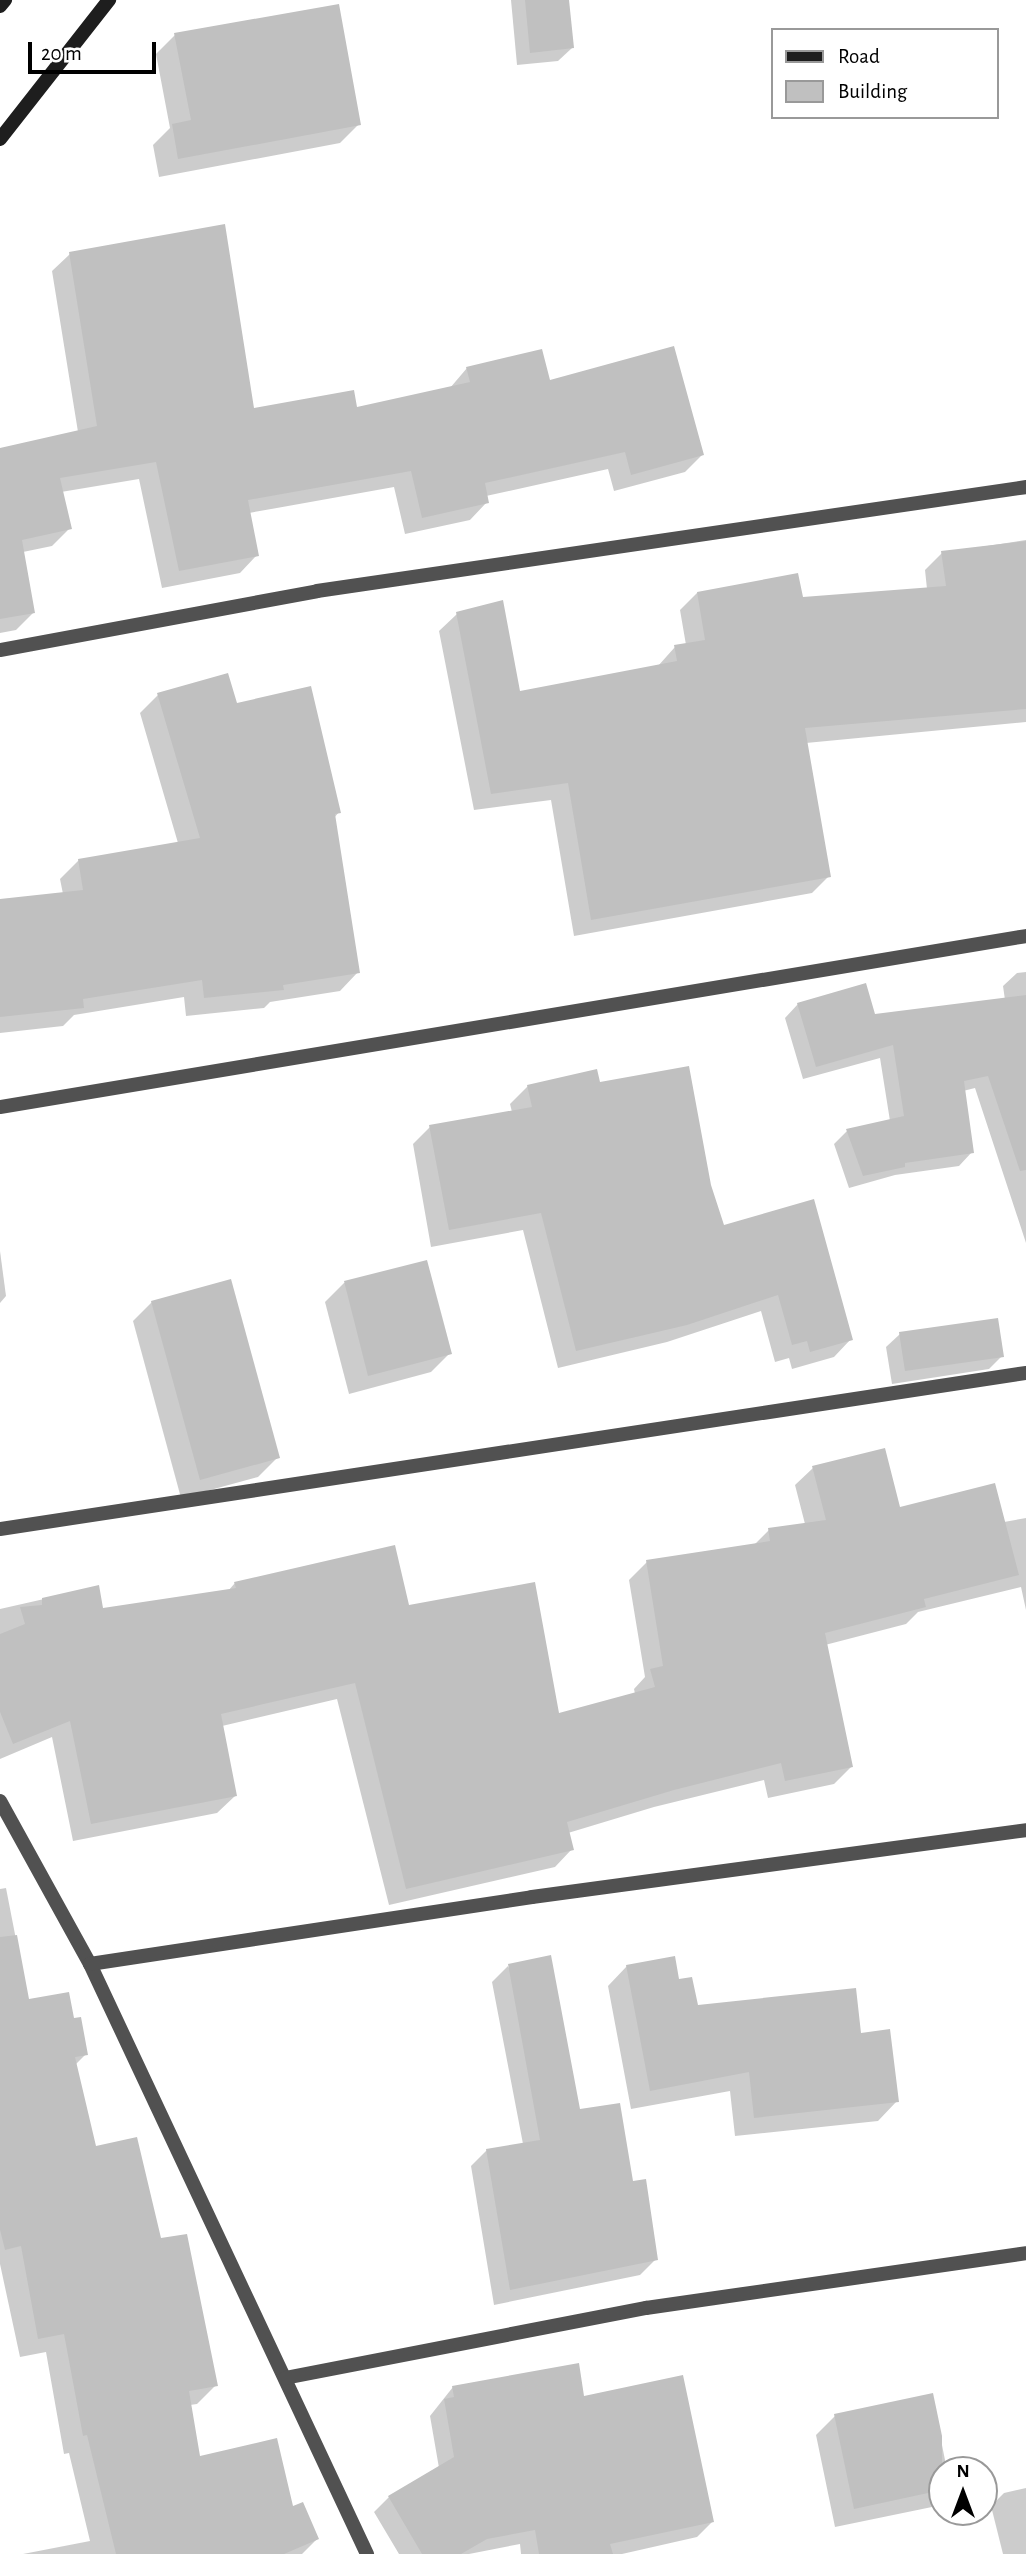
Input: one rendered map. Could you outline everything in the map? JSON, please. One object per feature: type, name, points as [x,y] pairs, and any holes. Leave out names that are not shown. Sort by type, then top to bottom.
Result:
[{"type":"main road","points":[[0,6],[5,0]]},
{"type":"main road","points":[[0,139],[109,0]]},
{"type":"street","points":[[0,650],[317,591],[1026,487]]},
{"type":"street","points":[[0,1107],[1026,936]]},
{"type":"street","points":[[0,1529],[1026,1373]]},
{"type":"street","points":[[0,1801],[90,1964],[367,2554]]},
{"type":"street","points":[[90,1964],[532,1897],[1026,1829]]},
{"type":"street","points":[[285,2378],[646,2308],[1026,2253]]},
{"type":"building","points":[[525,0],[569,0],[574,48],[530,53]]},
{"type":"building","points":[[339,4],[361,125],[178,159],[172,124],[191,120],[174,33]]},
{"type":"building","points":[[225,224],[254,408],[354,390],[357,407],[470,382],[466,367],[542,349],[550,380],[674,346],[704,455],[631,475],[625,452],[485,483],[489,503],[422,518],[411,471],[248,500],[259,556],[179,571],[156,462],[60,478],[72,529],[22,540],[35,613],[0,619],[0,448],[97,426],[69,252]]},
{"type":"building","points":[[1026,541],[1026,709],[805,728],[831,877],[591,920],[568,783],[491,794],[456,612],[503,600],[520,691],[677,661],[674,645],[705,640],[697,592],[798,573],[803,597],[946,586],[941,551]]},
{"type":"building","points":[[228,673],[237,703],[311,686],[341,813],[335,814],[360,973],[283,985],[284,990],[204,998],[202,980],[83,999],[84,1008],[0,1017],[0,899],[83,890],[78,859],[200,838],[157,693]]},
{"type":"building","points":[[866,983],[875,1014],[1026,995],[1026,1170],[1020,1171],[988,1076],[964,1081],[974,1153],[905,1163],[905,1167],[863,1176],[846,1129],[904,1116],[893,1045],[816,1067],[797,1003]]},
{"type":"building","points":[[689,1066],[711,1185],[724,1225],[814,1199],[853,1340],[810,1352],[807,1341],[792,1345],[778,1295],[687,1325],[576,1351],[541,1213],[449,1230],[429,1125],[532,1107],[527,1085],[597,1069],[600,1082]]},
{"type":"building","points":[[427,1260],[452,1354],[368,1376],[344,1281]]},
{"type":"building","points":[[231,1279],[280,1458],[200,1480],[151,1301]]},
{"type":"building","points":[[998,1318],[1004,1357],[905,1371],[899,1332]]},
{"type":"building","points":[[885,1448],[900,1507],[995,1483],[1019,1575],[924,1599],[926,1607],[825,1633],[853,1767],[785,1781],[781,1763],[674,1790],[567,1822],[574,1850],[406,1889],[355,1683],[221,1714],[237,1796],[91,1824],[70,1721],[13,1744],[0,1712],[0,1634],[25,1624],[20,1607],[42,1605],[42,1598],[99,1585],[103,1608],[236,1588],[234,1582],[395,1545],[409,1605],[535,1582],[559,1713],[655,1687],[650,1669],[663,1666],[646,1560],[770,1541],[768,1528],[826,1520],[812,1466]]},
{"type":"building","points":[[17,1935],[29,1999],[69,1992],[74,2018],[81,2017],[88,2055],[75,2057],[96,2146],[137,2137],[161,2238],[187,2234],[218,2386],[189,2391],[200,2456],[277,2438],[293,2506],[303,2502],[319,2539],[284,2554],[116,2554],[87,2435],[83,2436],[64,2334],[38,2339],[21,2246],[5,2250],[0,2230],[0,1937]]},
{"type":"building","points":[[551,1955],[580,2109],[620,2103],[633,2181],[646,2179],[658,2260],[510,2290],[486,2149],[540,2140],[508,1964]]},
{"type":"building","points":[[675,1956],[679,1979],[692,1977],[698,2005],[856,1988],[861,2033],[890,2029],[899,2102],[754,2118],[749,2072],[650,2091],[626,1965]]},
{"type":"building","points":[[579,2363],[584,2396],[683,2375],[714,2522],[610,2544],[613,2554],[539,2554],[535,2530],[487,2539],[461,2554],[422,2554],[388,2496],[454,2457],[444,2399],[454,2397],[452,2386]]},
{"type":"building","points":[[933,2393],[942,2436],[942,2456],[928,2456],[928,2493],[854,2509],[834,2414]]}]
